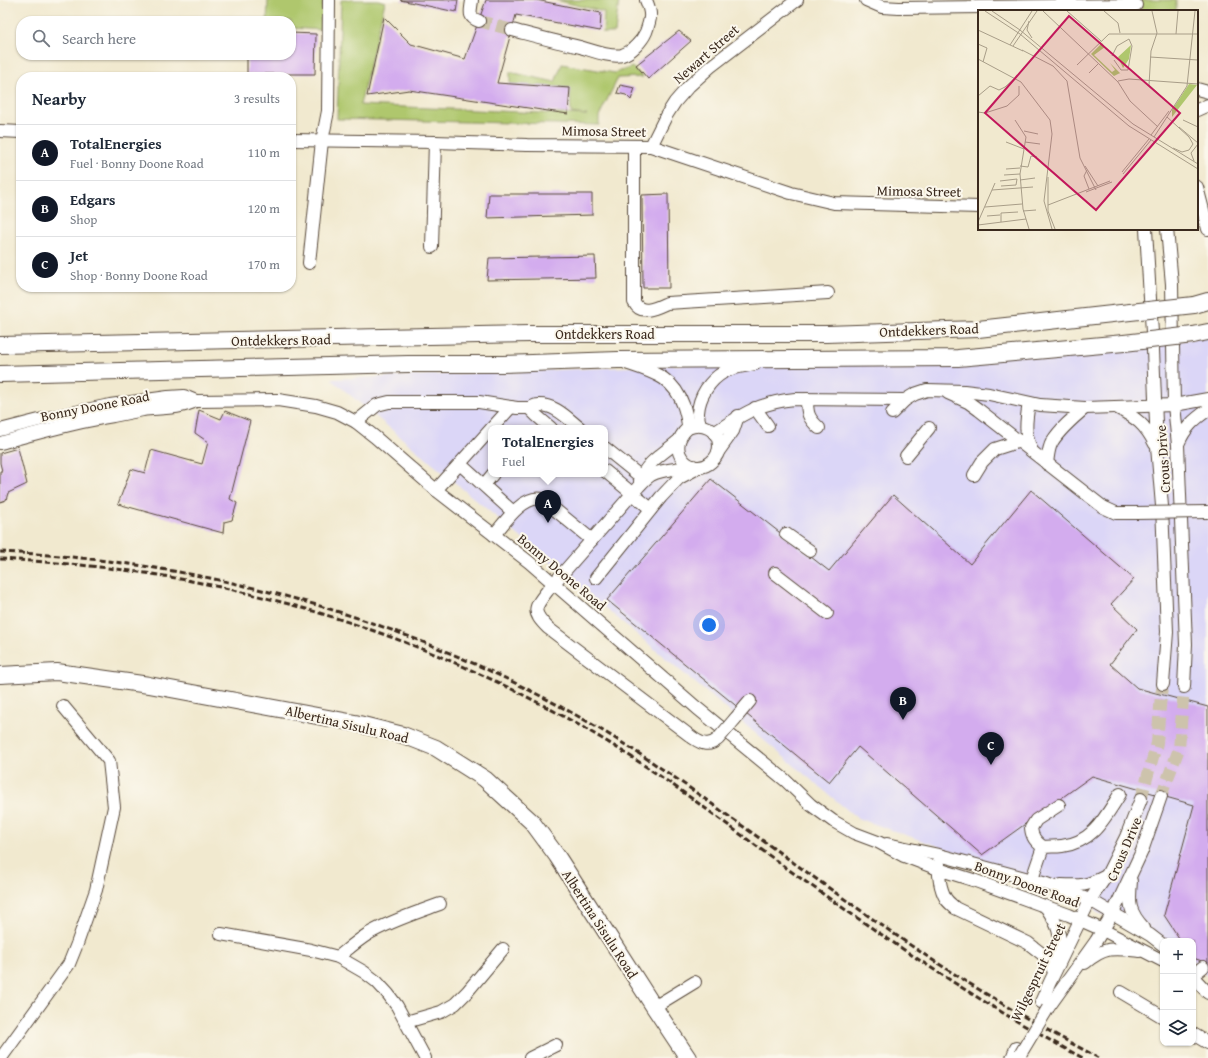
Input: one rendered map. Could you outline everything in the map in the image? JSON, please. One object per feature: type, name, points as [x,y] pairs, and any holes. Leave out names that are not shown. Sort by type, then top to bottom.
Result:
[{"type":"main road","name":"Ontdekkers Road","points":[[0,345],[529,334],[826,334],[978,329],[1201,303]]},
{"type":"main road","name":"Ontdekkers Road","points":[[0,374],[408,364],[503,364],[618,360],[958,358],[1124,343],[1200,333]]},
{"type":"main road","name":"Albertina Sisulu Road","points":[[0,675],[57,672],[149,685],[354,723],[403,735],[436,748],[485,779],[532,822],[557,856],[688,1058]]},
{"type":"street","points":[[309,263],[322,141],[328,111],[329,0]]},
{"type":"street","points":[[472,0],[471,16],[473,19],[479,21]]},
{"type":"street","points":[[512,30],[616,56],[623,54],[637,45],[644,37],[651,19],[646,0]]},
{"type":"street","name":"Newart Street","points":[[651,146],[666,116],[675,102],[689,86],[710,67],[797,0]]},
{"type":"street","points":[[866,0],[882,7],[899,8],[1132,5]]},
{"type":"street","points":[[1198,89],[1208,93]]},
{"type":"street","points":[[1198,94],[1208,93]]},
{"type":"street","points":[[1198,110],[1208,105]]},
{"type":"street","points":[[0,131],[16,132]]},
{"type":"street","name":"Mimosa Street","points":[[296,140],[651,146],[791,193],[834,203],[978,207]]},
{"type":"street","points":[[432,247],[435,142]]},
{"type":"street","points":[[634,146],[634,302],[641,309],[644,310],[667,303],[828,293]]},
{"type":"street","points":[[1198,191],[1208,229]]},
{"type":"street","name":"Crous Drive","points":[[1146,230],[1157,447],[1162,506],[1167,632],[1163,684]]},
{"type":"street","name":"Crous Drive","points":[[1167,230],[1172,284],[1174,405],[1178,445],[1186,644],[1184,687]]},
{"type":"street","points":[[694,427],[700,401],[710,383],[715,379],[725,372],[735,368],[788,358]]},
{"type":"street","points":[[618,360],[650,371],[666,379],[681,399],[688,421],[694,427]]},
{"type":"street","points":[[892,413],[904,400],[915,394],[928,390],[964,391],[989,394],[1040,405],[1085,408],[1174,405],[1208,399]]},
{"type":"street","points":[[941,390],[968,402],[1103,507],[1116,513],[1208,512]]},
{"type":"street","name":"Bonny Doone Road","points":[[0,430],[47,418],[110,405],[184,396],[196,401],[278,400],[316,406],[337,412],[356,422],[436,490],[529,562],[697,708],[833,821],[854,833],[878,842],[904,856],[1080,920],[1160,959]]},
{"type":"street","points":[[714,432],[738,416],[755,408],[777,401],[807,399],[904,400]]},
{"type":"street","points":[[807,399],[807,410],[809,416],[812,422],[819,428]]},
{"type":"street","name":"Bonny Doone Road","points":[[0,443],[62,426],[103,417],[142,410],[177,407],[196,401]]},
{"type":"street","points":[[356,422],[377,405],[389,402],[479,402],[511,407],[529,408],[537,405],[549,407],[558,411],[576,425]]},
{"type":"street","points":[[1029,403],[1026,432],[1027,440],[1032,451]]},
{"type":"street","points":[[495,425],[511,407]]},
{"type":"street","points":[[1116,407],[1131,415],[1143,425],[1149,432],[1157,447]]},
{"type":"street","points":[[529,408],[548,425]]},
{"type":"street","points":[[755,408],[768,426]]},
{"type":"street","points":[[1047,464],[1051,443],[1068,422],[1085,408]]},
{"type":"street","points":[[1178,445],[1186,428],[1193,420],[1208,410]]},
{"type":"street","points":[[637,485],[651,475],[666,470],[697,467],[708,464],[714,459],[733,431],[738,416]]},
{"type":"street","points":[[718,452],[718,438],[714,432],[708,428],[694,427],[682,434],[678,441],[650,464],[637,485],[538,602],[536,608],[539,619],[548,628],[700,743],[709,744],[718,739],[750,701]]},
{"type":"street","points":[[906,456],[929,428]]},
{"type":"street","points":[[436,490],[488,433]]},
{"type":"street","points":[[678,441],[679,454],[682,459],[697,467]]},
{"type":"street","points":[[974,475],[982,462],[995,448],[1020,442]]},
{"type":"street","points":[[608,451],[637,485],[651,509]]},
{"type":"street","points":[[460,464],[513,512]]},
{"type":"street","points":[[596,578],[661,497],[679,478],[697,467]]},
{"type":"street","points":[[608,471],[637,485]]},
{"type":"street","points":[[484,485],[491,477]]},
{"type":"street","points":[[494,535],[513,512],[520,506],[532,499],[538,498],[542,499],[592,540]]},
{"type":"street","points":[[786,534],[810,551]]},
{"type":"street","points":[[775,573],[827,613]]},
{"type":"street","points":[[1,1058],[69,964],[96,890],[114,807],[109,761],[64,706]]},
{"type":"street","points":[[1059,805],[1036,820],[1031,828],[1032,836],[1037,843],[1043,847],[1062,846],[1078,842],[1090,835],[1102,822],[1120,794]]},
{"type":"street","name":"Crous Drive","points":[[1113,912],[1142,851],[1161,796]]},
{"type":"street","name":"Crous Drive","points":[[1090,900],[1108,875],[1126,837],[1141,799]]},
{"type":"street","name":"Bonny Doone Road","points":[[878,842],[939,855],[1047,884],[1090,900],[1113,912],[1160,943]]},
{"type":"street","points":[[1032,879],[1043,847]]},
{"type":"street","points":[[939,855],[938,869],[942,892],[946,900],[955,908],[1028,943],[1046,957],[1053,970]]},
{"type":"street","points":[[1132,871],[1130,899],[1131,911],[1136,920],[1150,935]]},
{"type":"street","points":[[1009,893],[1017,875]]},
{"type":"street","points":[[1047,884],[1080,886],[1095,882],[1108,875]]},
{"type":"street","name":"Wilgespruit Street","points":[[1045,1005],[1050,982],[1090,900]]},
{"type":"street","points":[[338,957],[373,931],[440,904]]},
{"type":"street","points":[[1046,907],[1057,926],[1060,936],[1060,944],[1050,982]]},
{"type":"street","name":"Wilgespruit Street","points":[[1017,1054],[1045,1005],[1072,974],[1096,941],[1113,912]]},
{"type":"street","points":[[221,934],[288,945],[338,957],[364,972],[377,982],[388,994],[406,1022],[425,1058]]},
{"type":"street","points":[[406,1022],[441,1012],[455,1004],[468,992],[503,949]]},
{"type":"street","points":[[1072,974],[1093,956],[1108,949],[1146,952]]},
{"type":"street","points":[[1195,974],[1203,967]]},
{"type":"street","points":[[1196,979],[1208,993]]},
{"type":"street","points":[[654,1007],[695,982]]},
{"type":"street","points":[[1121,992],[1160,1014]]},
{"type":"street","points":[[1196,1036],[1208,1043]]},
{"type":"street","points":[[530,1058],[556,1045]]},
{"type":"shaded area","points":[[1208,336],[1208,977],[1196,964],[1196,938],[1160,938],[1160,940],[1096,912],[1090,900],[857,818],[331,379],[1151,346]]},
{"type":"green space","points":[[268,0],[323,0],[323,30],[296,28],[296,16],[267,16]]},
{"type":"green space","points":[[341,0],[378,0],[385,2],[360,105],[587,115],[571,113],[570,88],[510,84],[510,72],[555,82],[562,64],[615,73],[632,67],[643,77],[618,78],[599,116],[599,125],[337,119]]},
{"type":"green space","points":[[556,0],[619,0],[615,33],[603,33],[604,12]]},
{"type":"green space","points":[[1141,0],[1176,0],[1176,10],[1142,10]]},
{"type":"building","points":[[400,0],[458,0],[456,12]]},
{"type":"building","points":[[486,0],[536,0],[601,13],[600,31],[516,15],[497,83],[570,88],[568,114],[409,90],[367,96],[384,17],[411,44],[465,59]]},
{"type":"building","points":[[679,31],[691,41],[648,79],[636,65]]},
{"type":"building","points":[[296,33],[316,34],[315,74],[296,74],[296,72],[247,72],[247,60],[296,60]]},
{"type":"building","points":[[620,85],[635,88],[631,100],[626,95],[617,93]]},
{"type":"building","points":[[489,194],[592,194],[592,215],[487,218]]},
{"type":"building","points":[[668,194],[669,288],[643,288],[642,195]]},
{"type":"building","points":[[595,256],[596,278],[487,280],[489,258]]},
{"type":"building","points":[[199,410],[221,419],[225,411],[250,421],[230,499],[237,503],[232,520],[224,522],[223,533],[118,504],[131,469],[145,473],[151,450],[202,464],[208,442],[195,433]]},
{"type":"building","points":[[18,448],[27,484],[8,493],[6,500],[0,502],[0,471],[2,471],[0,453]]},
{"type":"building","points":[[711,479],[829,571],[893,495],[970,564],[1031,490],[1134,579],[1111,604],[1137,629],[1110,664],[1137,688],[1208,707],[1208,963],[1196,959],[1196,938],[1179,938],[1164,915],[1194,805],[1092,776],[982,855],[858,747],[829,782],[607,600]]},
{"type":"tunnel","points":[[479,21],[512,30]]},
{"type":"tunnel","points":[[1141,799],[1157,743],[1163,684]]},
{"type":"tunnel","points":[[1161,796],[1179,749],[1184,687]]},
{"type":"railway","points":[[0,552],[77,558],[154,568],[230,582],[304,601],[377,625],[449,653],[520,685],[588,722],[676,778],[891,932],[949,971],[1038,1025],[1099,1058]]},
{"type":"railway","points":[[0,559],[38,561],[152,574],[211,585],[270,599],[328,615],[384,635],[440,656],[495,681],[549,708],[628,755],[680,790],[806,882],[907,952],[976,997],[1083,1058]]},
{"type":"place","name":"TotalEnergies","points":[[548,523]]},
{"type":"place","name":"Edgars","points":[[903,720]]},
{"type":"place","name":"Jet","points":[[991,765]]}]
